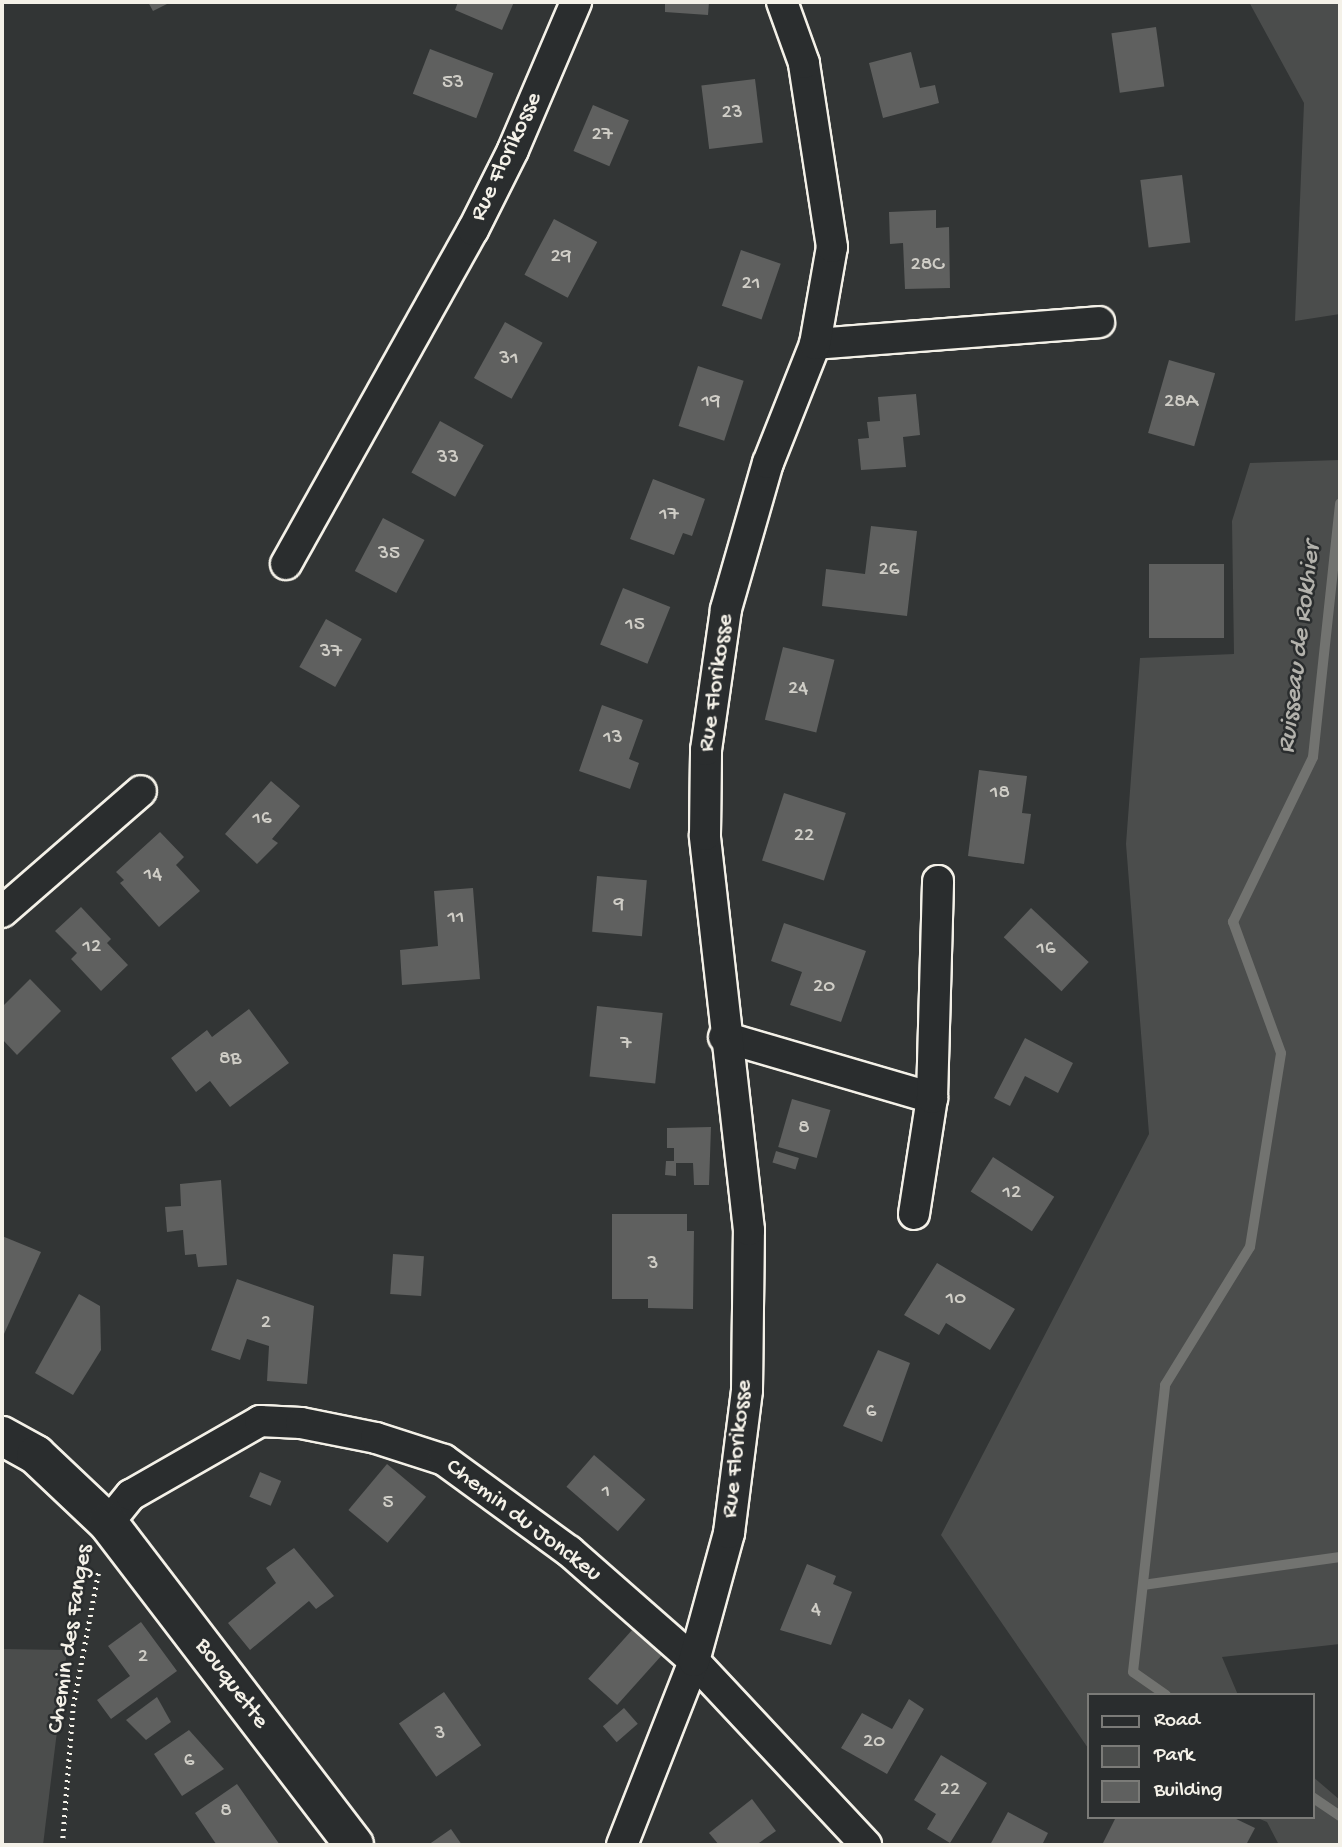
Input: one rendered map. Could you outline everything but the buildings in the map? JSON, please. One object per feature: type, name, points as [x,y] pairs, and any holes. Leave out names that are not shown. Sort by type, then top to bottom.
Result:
[{"type":"main road","name":"Bouquette","points":[[2,1436],[36,1455],[108,1522],[354,1845]]},
{"type":"street","name":"Rue Florikosse","points":[[286,564],[474,230],[513,150],[576,2]]},
{"type":"street","name":"Rue Florikosse","points":[[622,1845],[694,1661],[729,1533],[747,1390],[749,1230],[724,1037],[705,835],[706,750],[726,609],[768,463],[815,344],[832,247],[804,63],[782,2]]},
{"type":"street","points":[[815,344],[1099,322]]},
{"type":"street","points":[[2,912],[141,791]]},
{"type":"street","points":[[914,1214],[932,1098],[937,881]]},
{"type":"street","points":[[724,1037],[932,1098]]},
{"type":"street","name":"Chemin du Jonckeu","points":[[108,1522],[131,1495],[260,1421],[301,1423],[376,1438],[444,1460],[569,1551],[694,1661],[866,1845]]},
{"type":"path","name":"Chemin des Fanges","points":[[62,1845],[73,1706],[108,1522]]},
{"type":"green space","points":[[1249,2],[1340,2],[1340,314],[1295,321],[1304,103]]},
{"type":"green space","points":[[1340,460],[1340,1644],[1222,1657],[1237,1693],[1086,1693],[1086,1745],[941,1535],[1149,1134],[1126,844],[1140,658],[1234,654],[1232,521],[1250,463]]},
{"type":"green space","points":[[2,1649],[67,1650],[43,1845],[2,1845]]},
{"type":"green space","points":[[1314,1778],[1340,1800],[1340,1845],[1279,1845],[1267,1822],[1260,1819],[1314,1819]]},
{"type":"waterway","name":"Ruisseau de Rokhier","points":[[1163,1693],[1133,1672],[1165,1385],[1250,1247],[1281,1053],[1233,922],[1313,757],[1340,503]]},
{"type":"waterway","name":"Ruisseau de Rokhier","points":[[1143,1585],[1340,1557]]},
{"type":"waterway","name":"Ruisseau de Rokhier","points":[[1314,1798],[1340,1816]]}]
